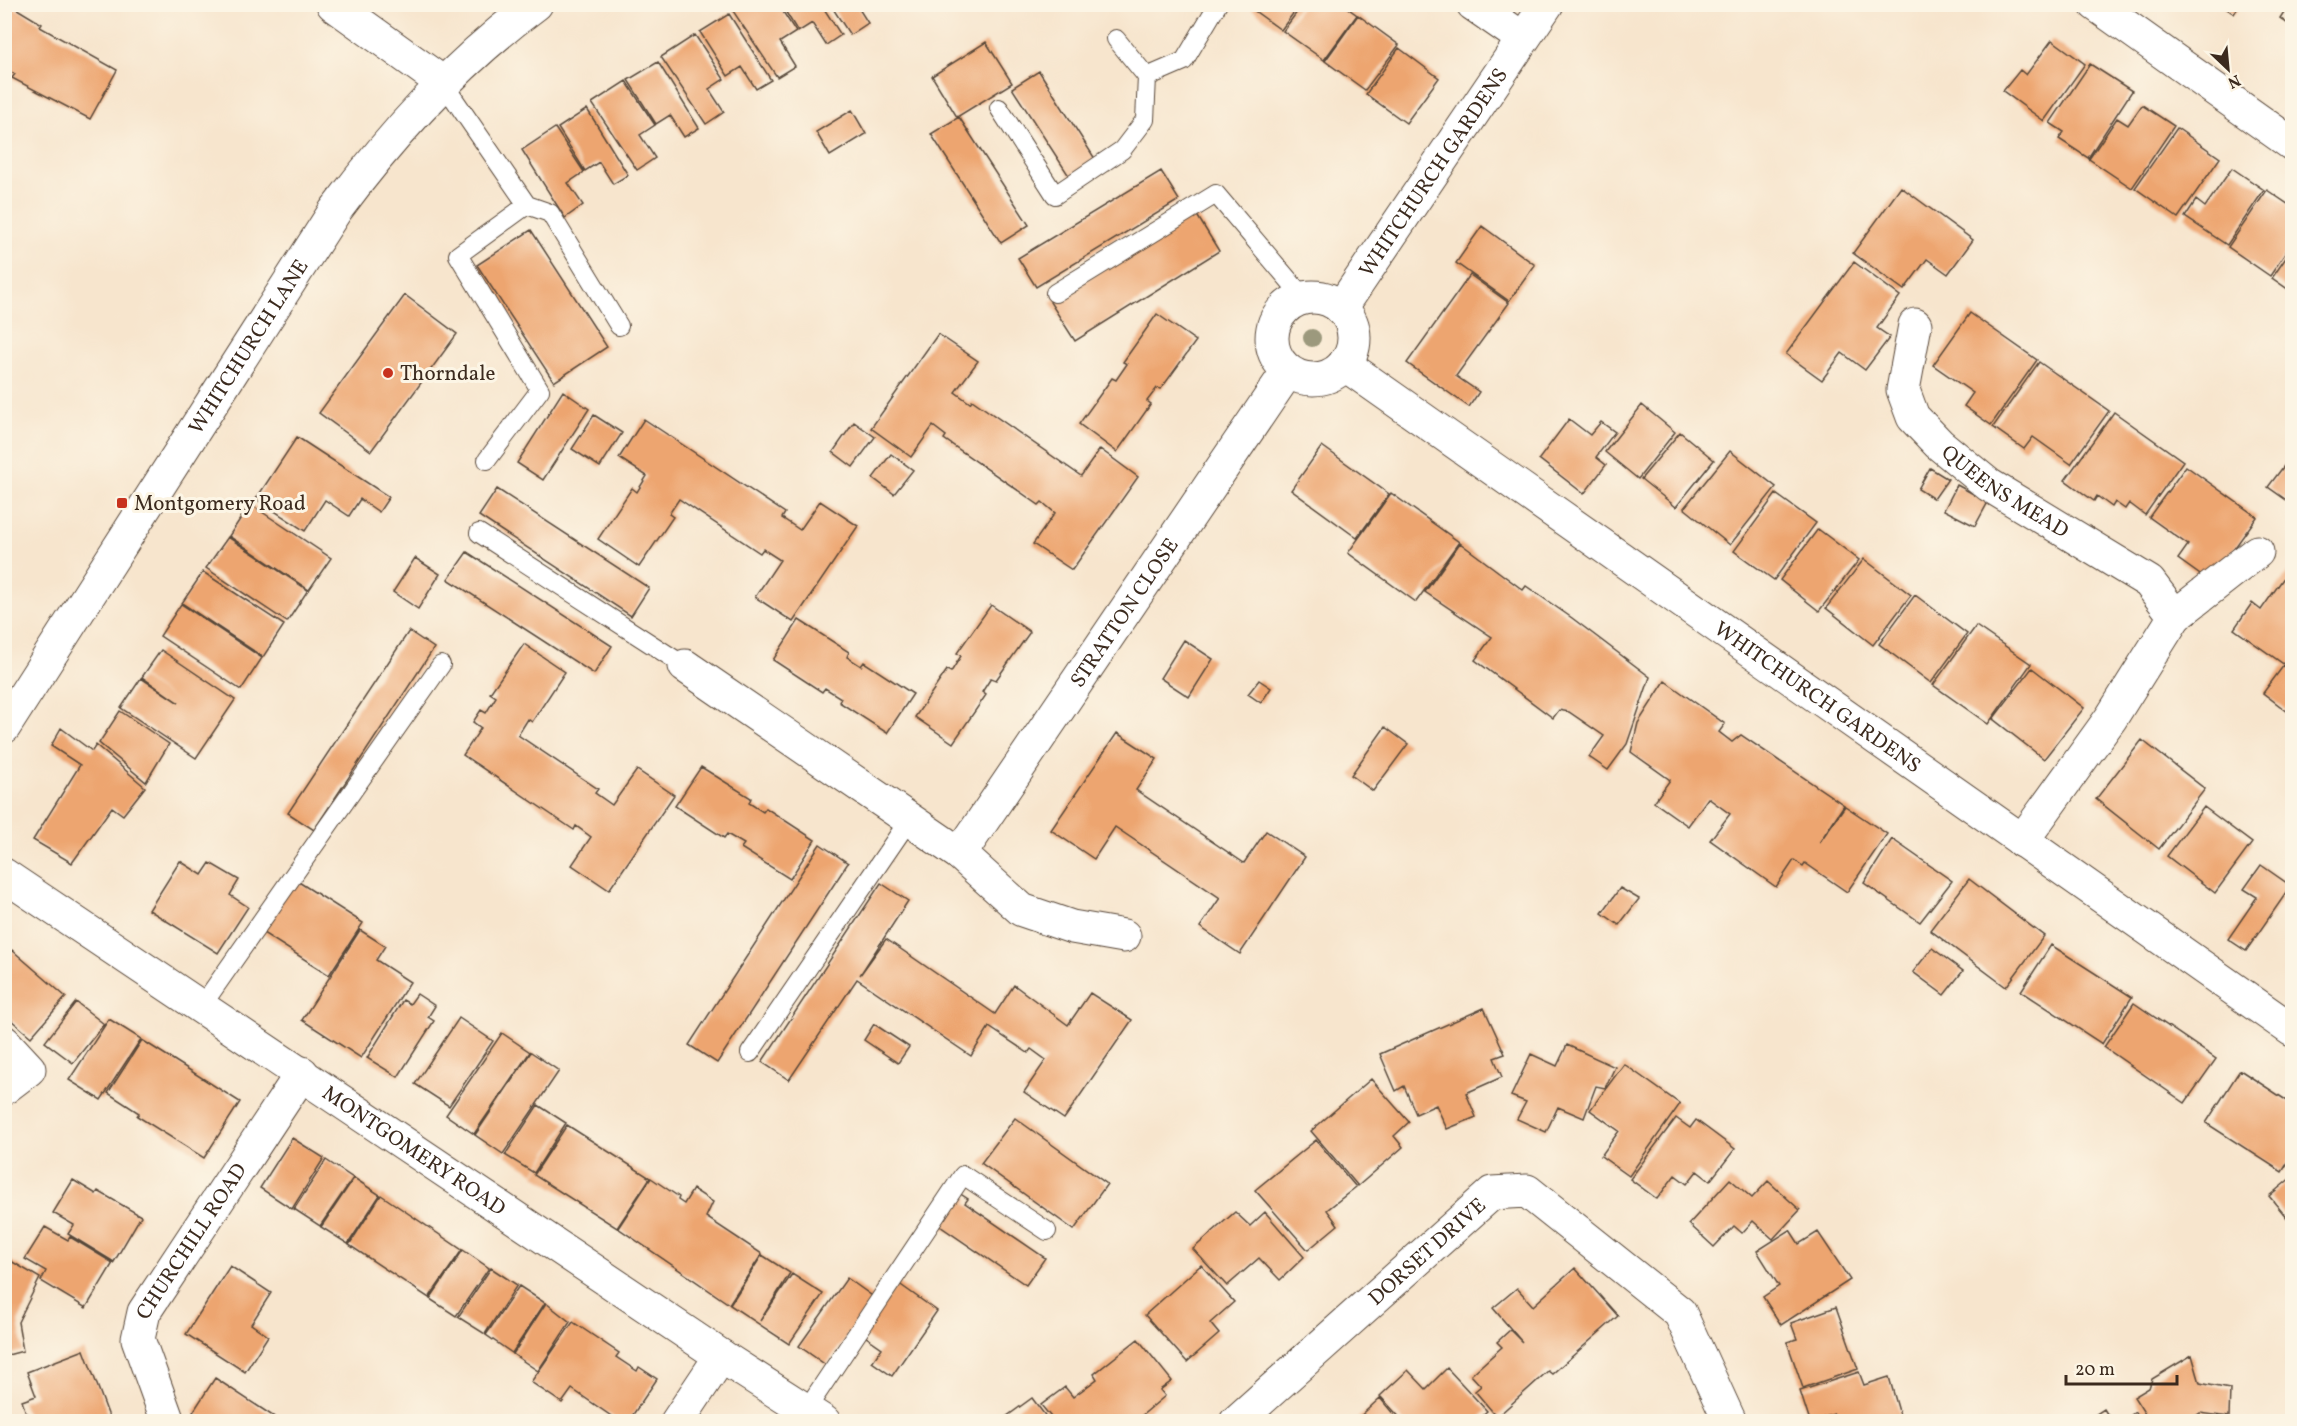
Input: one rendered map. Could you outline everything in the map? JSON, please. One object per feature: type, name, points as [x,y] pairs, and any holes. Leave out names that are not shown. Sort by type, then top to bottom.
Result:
[{"type":"street","points":[[333,4],[443,83]]},
{"type":"street","name":"WHITCHURCH LANE","points":[[4,727],[335,211],[383,147],[443,83],[536,4]]},
{"type":"street","points":[[1473,4],[1522,38]]},
{"type":"street","name":"WHITCHURCH GARDENS","points":[[1341,308],[1547,4]]},
{"type":"street","points":[[2095,4],[2292,144]]},
{"type":"street","points":[[1317,297],[1341,308],[1353,329],[1354,342],[1344,364],[1335,372],[1311,379],[1288,371],[1274,350],[1272,336],[1275,323],[1282,312],[1304,298],[1317,297]]},
{"type":"street","name":"QUEENS MEAD","points":[[1915,325],[1903,390],[1913,417],[1939,444],[1989,485],[2149,582],[2175,616]]},
{"type":"street","name":"WHITCHURCH GARDENS","points":[[1344,364],[2292,1030]]},
{"type":"street","name":"STRATTON CLOSE","points":[[960,854],[1288,371]]},
{"type":"street","points":[[2022,841],[2111,718],[2175,616],[2258,552]]},
{"type":"street","points":[[685,666],[960,854],[1022,910],[1072,927],[1124,936]]},
{"type":"street","name":"MONTGOMERY ROAD","points":[[4,875],[721,1356],[815,1416]]},
{"type":"street","points":[[4,1042],[29,1069],[4,1088]]},
{"type":"street","name":"CHURCHILL ROAD","points":[[168,1422],[138,1339],[144,1312],[302,1073]]},
{"type":"street","name":"DORSET DRIVE","points":[[1236,1422],[1492,1193],[1527,1191],[1680,1313],[1730,1422]]},
{"type":"street","points":[[677,1422],[721,1356]]},
{"type":"lane","points":[[1147,77],[1184,61],[1218,4]]},
{"type":"lane","points":[[999,108],[1054,195],[1122,150],[1145,120],[1147,77],[1116,39]]},
{"type":"lane","points":[[443,83],[527,205],[550,213],[620,326]]},
{"type":"lane","points":[[1055,293],[1216,194],[1304,298]]},
{"type":"lane","points":[[488,460],[540,390],[458,255],[527,205]]},
{"type":"lane","points":[[479,533],[685,666]]},
{"type":"lane","points":[[201,1007],[441,665]]},
{"type":"lane","points":[[750,1053],[909,820]]},
{"type":"lane","points":[[815,1416],[963,1175],[1047,1231]]},
{"type":"building","points":[[4,4],[9,4],[42,24],[40,27],[117,70],[90,119],[12,78],[15,74],[4,69]]},
{"type":"building","points":[[742,4],[778,4],[796,32],[780,42],[795,66],[777,77],[733,11]]},
{"type":"building","points":[[781,4],[821,4],[841,35],[826,45],[812,23],[798,32]]},
{"type":"building","points":[[830,4],[856,4],[868,23],[850,35]]},
{"type":"building","points":[[1245,4],[1300,4],[1281,30]]},
{"type":"building","points":[[1303,4],[1342,4],[1357,15],[1324,60],[1283,31]]},
{"type":"building","points":[[2220,4],[2240,4],[2234,14]]},
{"type":"building","points":[[2289,4],[2292,4],[2292,27],[2280,18]]},
{"type":"building","points":[[729,14],[771,80],[756,89],[742,67],[728,76],[700,32]]},
{"type":"building","points":[[1358,15],[1399,45],[1365,90],[1325,61]]},
{"type":"building","points":[[695,35],[724,79],[709,89],[724,112],[706,124],[661,57]]},
{"type":"building","points":[[2052,40],[2085,64],[2044,121],[2003,91],[2020,70],[2026,75]]},
{"type":"building","points":[[986,42],[1012,83],[957,117],[932,76]]},
{"type":"building","points":[[1399,48],[1439,78],[1406,123],[1366,94]]},
{"type":"building","points":[[658,62],[699,128],[684,137],[670,115],[656,124],[628,80]]},
{"type":"building","points":[[2090,64],[2132,91],[2088,158],[2059,139],[2064,132],[2050,123]]},
{"type":"building","points":[[1039,71],[1097,162],[1071,179],[1012,88]]},
{"type":"building","points":[[626,81],[655,125],[640,135],[655,158],[637,170],[592,103]]},
{"type":"building","points":[[2142,105],[2174,126],[2132,188],[2089,159],[2117,118],[2128,125]]},
{"type":"building","points":[[587,109],[628,175],[613,184],[599,162],[585,171],[558,128]]},
{"type":"building","points":[[852,110],[866,134],[830,156],[816,132]]},
{"type":"building","points":[[959,117],[1029,225],[1001,243],[931,134]]},
{"type":"building","points":[[555,128],[584,172],[568,183],[583,205],[565,218],[522,150]]},
{"type":"building","points":[[2177,128],[2220,158],[2178,218],[2135,188]]},
{"type":"building","points":[[2232,168],[2264,190],[2227,245],[2185,217],[2196,200],[2205,207]]},
{"type":"building","points":[[1161,171],[1179,200],[1036,287],[1018,258]]},
{"type":"building","points":[[1901,187],[1973,240],[1948,274],[1927,259],[1904,290],[1853,253]]},
{"type":"building","points":[[2267,190],[2292,207],[2292,243],[2270,276],[2228,247]]},
{"type":"building","points":[[1195,212],[1219,251],[1075,341],[1050,302]]},
{"type":"building","points":[[1482,226],[1535,265],[1509,301],[1456,263]]},
{"type":"building","points":[[531,230],[607,347],[554,382],[477,265]]},
{"type":"building","points":[[2292,249],[2292,292],[2272,278]]},
{"type":"building","points":[[1854,262],[1900,296],[1877,328],[1890,337],[1865,370],[1842,353],[1822,380],[1786,354]]},
{"type":"building","points":[[1470,275],[1509,303],[1456,376],[1479,392],[1469,407],[1407,363]]},
{"type":"building","name":"Thorndale","points":[[405,295],[457,334],[371,451],[319,413]]},
{"type":"building","points":[[1970,313],[2037,360],[1991,425],[1964,406],[1973,393],[1933,365]]},
{"type":"building","points":[[1157,314],[1196,341],[1161,389],[1157,388],[1147,401],[1151,404],[1117,452],[1079,424],[1112,378],[1116,380],[1127,364],[1123,362]]},
{"type":"building","points":[[938,334],[978,361],[955,392],[970,403],[972,400],[1081,476],[1100,449],[1138,477],[1072,570],[1033,544],[1055,513],[1042,502],[1039,505],[944,439],[946,436],[933,426],[911,457],[871,428]]},
{"type":"building","points":[[2039,362],[2109,411],[2071,464],[2033,437],[2024,449],[1993,427]]},
{"type":"building","points":[[563,391],[589,409],[543,480],[517,463]]},
{"type":"building","points":[[1642,405],[1675,432],[1638,479],[1605,452]]},
{"type":"building","points":[[2114,412],[2183,461],[2145,515],[2129,503],[2125,509],[2115,502],[2112,507],[2097,496],[2094,501],[2065,480]]},
{"type":"building","points":[[594,415],[622,433],[600,467],[572,449]]},
{"type":"building","points":[[644,419],[785,513],[782,518],[800,530],[820,501],[858,526],[793,622],[755,597],[780,560],[763,549],[760,553],[679,499],[669,514],[673,517],[639,567],[598,539],[632,488],[637,492],[647,476],[619,458]]},
{"type":"building","points":[[1569,419],[1590,435],[1601,422],[1615,432],[1596,457],[1606,465],[1584,494],[1539,459]]},
{"type":"building","points":[[854,422],[875,437],[853,467],[833,452]]},
{"type":"building","points":[[1680,432],[1714,460],[1676,507],[1641,479]]},
{"type":"building","points":[[297,437],[389,497],[379,512],[360,499],[349,516],[325,500],[305,531],[256,499]]},
{"type":"building","points":[[1322,446],[1389,494],[1357,538],[1291,490]]},
{"type":"building","points":[[1730,451],[1776,487],[1730,545],[1684,508]]},
{"type":"building","points":[[891,454],[913,470],[894,494],[873,478]]},
{"type":"building","points":[[2290,458],[2292,460],[2292,504],[2268,487]]},
{"type":"building","points":[[2186,466],[2257,517],[2210,582],[2178,559],[2188,545],[2149,517]]},
{"type":"building","points":[[1930,468],[1948,479],[1934,499],[1918,489]]},
{"type":"building","points":[[1957,485],[1988,502],[1975,526],[1944,510]]},
{"type":"building","points":[[497,489],[649,588],[631,616],[479,516]]},
{"type":"building","points":[[1391,493],[1459,542],[1416,602],[1348,553]]},
{"type":"building","points":[[1776,494],[1816,523],[1774,580],[1734,551]]},
{"type":"building","points":[[250,504],[331,558],[309,590],[229,536]]},
{"type":"building","points":[[1818,529],[1859,560],[1819,611],[1780,580]]},
{"type":"building","points":[[228,537],[308,590],[287,622],[206,568]]},
{"type":"building","points":[[1460,543],[1523,590],[1526,586],[1572,618],[1650,677],[1627,744],[1608,770],[1589,757],[1604,736],[1569,712],[1559,710],[1553,718],[1475,660],[1492,637],[1425,592]]},
{"type":"building","points":[[467,552],[612,646],[594,674],[448,579]]},
{"type":"building","points":[[415,558],[440,574],[418,609],[393,592]]},
{"type":"building","points":[[1864,559],[1911,595],[1873,645],[1826,608]]},
{"type":"building","points":[[2290,569],[2292,570],[2292,670],[2234,629],[2252,603],[2261,610]]},
{"type":"building","points":[[203,572],[284,625],[263,657],[182,603]]},
{"type":"building","points":[[1915,595],[1967,634],[1931,683],[1879,644]]},
{"type":"building","points":[[181,604],[262,658],[241,690],[160,636]]},
{"type":"building","points":[[991,605],[1030,632],[996,680],[991,678],[982,692],[986,695],[953,743],[915,717],[947,670],[951,672],[961,656],[957,653]]},
{"type":"building","points":[[799,620],[849,652],[847,657],[861,666],[864,662],[913,694],[887,733],[839,702],[841,698],[825,688],[822,692],[773,660]]},
{"type":"building","points":[[1976,626],[2031,664],[1988,724],[1933,685]]},
{"type":"building","points":[[409,631],[434,648],[314,830],[288,813]]},
{"type":"building","points":[[1184,640],[1213,659],[1189,697],[1160,678]]},
{"type":"building","points":[[524,644],[565,672],[532,722],[528,719],[518,735],[598,789],[595,793],[612,805],[637,770],[674,795],[609,890],[572,865],[591,837],[576,826],[574,830],[463,755],[481,728],[473,722],[481,710],[486,713],[496,697],[490,693]]},
{"type":"building","points":[[161,650],[235,700],[196,758],[121,708],[141,678],[179,703],[142,677]]},
{"type":"building","points":[[2284,665],[2292,671],[2292,715],[2263,693]]},
{"type":"building","points":[[2032,668],[2084,708],[2044,759],[1993,719]]},
{"type":"building","points":[[1259,680],[1271,688],[1261,703],[1248,694]]},
{"type":"building","points":[[1665,681],[1725,724],[1719,732],[1732,742],[1741,735],[1844,805],[1819,843],[1845,806],[1887,834],[1847,892],[1805,863],[1803,866],[1794,860],[1776,887],[1710,840],[1730,814],[1708,798],[1688,826],[1654,802],[1670,780],[1631,752],[1638,723]]},
{"type":"building","points":[[120,711],[169,744],[146,782],[99,743]]},
{"type":"building","points":[[1385,727],[1408,744],[1373,791],[1351,775]]},
{"type":"building","points":[[61,728],[92,751],[96,745],[145,787],[123,815],[112,807],[72,863],[33,840],[80,765],[51,746]]},
{"type":"building","points":[[1117,733],[1157,759],[1136,790],[1244,863],[1266,831],[1305,857],[1240,954],[1200,927],[1220,898],[1115,827],[1094,859],[1051,830]]},
{"type":"building","points":[[2142,740],[2205,789],[2159,849],[2096,799]]},
{"type":"building","points":[[701,767],[751,798],[749,803],[763,812],[766,808],[815,840],[790,879],[741,848],[744,844],[727,834],[724,838],[675,806]]},
{"type":"building","points":[[2204,807],[2252,843],[2215,893],[2167,856]]},
{"type":"building","points":[[1892,839],[1952,881],[1920,922],[1864,883]]},
{"type":"building","points":[[820,844],[848,863],[717,1063],[689,1045]]},
{"type":"building","points":[[180,861],[202,875],[210,863],[239,880],[230,895],[248,907],[218,953],[149,910]]},
{"type":"building","points":[[2261,865],[2291,886],[2246,951],[2228,939],[2257,897],[2244,889]]},
{"type":"building","points":[[294,879],[363,923],[329,975],[260,931]]},
{"type":"building","points":[[1969,879],[2044,936],[2006,987],[1930,930]]},
{"type":"building","points":[[881,883],[908,901],[860,975],[886,939],[995,1014],[1014,985],[1068,1025],[1090,993],[1132,1020],[1064,1119],[1024,1092],[1046,1060],[1031,1049],[1028,1053],[989,1027],[971,1056],[857,979],[789,1080],[762,1062]]},
{"type":"building","points":[[1620,888],[1639,899],[1619,925],[1602,913]]},
{"type":"building","points":[[360,930],[385,946],[376,960],[410,982],[361,1058],[302,1020]]},
{"type":"building","points":[[2051,945],[2132,997],[2102,1044],[2021,991]]},
{"type":"building","points":[[1932,948],[1963,971],[1944,995],[1913,972]]},
{"type":"building","points":[[12,950],[66,997],[31,1037],[4,1014],[4,959]]},
{"type":"building","points":[[417,994],[435,1006],[428,1017],[434,1021],[398,1077],[367,1058],[403,1000],[410,1004]]},
{"type":"building","points":[[76,1002],[104,1024],[73,1063],[45,1042]]},
{"type":"building","points":[[2134,1003],[2216,1059],[2185,1103],[2104,1047]]},
{"type":"building","points":[[1484,1008],[1505,1054],[1494,1058],[1502,1077],[1466,1093],[1476,1117],[1447,1129],[1436,1105],[1416,1114],[1404,1086],[1396,1091],[1380,1054]]},
{"type":"building","points":[[459,1018],[493,1041],[449,1106],[415,1084]]},
{"type":"building","points":[[109,1019],[141,1039],[101,1100],[69,1080]]},
{"type":"building","points":[[874,1024],[909,1047],[898,1063],[864,1040]]},
{"type":"building","points":[[502,1033],[530,1052],[474,1134],[446,1115]]},
{"type":"building","points":[[142,1040],[240,1102],[204,1158],[137,1116],[139,1113],[108,1093]]},
{"type":"building","points":[[1567,1045],[1615,1067],[1605,1088],[1596,1086],[1584,1118],[1558,1107],[1546,1132],[1517,1119],[1526,1102],[1511,1096],[1531,1054],[1557,1066]]},
{"type":"building","points":[[531,1052],[559,1071],[503,1154],[475,1135]]},
{"type":"building","points":[[1624,1064],[1680,1104],[1629,1176],[1601,1156],[1619,1131],[1590,1110]]},
{"type":"building","points":[[2240,1070],[2292,1104],[2292,1156],[2282,1172],[2206,1123]]},
{"type":"building","points":[[1371,1079],[1409,1122],[1394,1136],[1403,1147],[1358,1186],[1311,1131]]},
{"type":"building","points":[[538,1105],[566,1123],[534,1173],[505,1155]]},
{"type":"building","points":[[1015,1118],[1107,1184],[1074,1230],[981,1163]]},
{"type":"building","points":[[1676,1118],[1690,1128],[1696,1120],[1735,1149],[1710,1181],[1697,1171],[1687,1184],[1675,1175],[1657,1199],[1630,1179]]},
{"type":"building","points":[[567,1125],[650,1178],[617,1228],[534,1175]]},
{"type":"building","points":[[292,1138],[324,1158],[292,1209],[260,1188]]},
{"type":"building","points":[[1316,1140],[1356,1187],[1327,1210],[1338,1225],[1308,1250],[1255,1190]]},
{"type":"building","points":[[326,1160],[353,1178],[320,1226],[294,1209]]},
{"type":"building","points":[[2292,1177],[2292,1224],[2269,1196]]},
{"type":"building","points":[[354,1178],[380,1195],[348,1244],[321,1227]]},
{"type":"building","points":[[651,1178],[679,1197],[678,1200],[684,1204],[693,1189],[713,1202],[706,1217],[762,1254],[729,1304],[618,1228]]},
{"type":"building","points":[[1730,1179],[1752,1198],[1768,1181],[1800,1210],[1773,1239],[1753,1221],[1742,1233],[1734,1226],[1714,1247],[1689,1224]]},
{"type":"building","points":[[73,1180],[96,1194],[98,1191],[141,1216],[114,1262],[68,1234],[74,1225],[53,1213]]},
{"type":"building","points":[[959,1193],[968,1199],[965,1203],[1045,1258],[1026,1285],[937,1224]]},
{"type":"building","points":[[381,1195],[462,1250],[429,1298],[349,1245]]},
{"type":"building","points":[[1235,1212],[1250,1226],[1265,1212],[1304,1257],[1280,1280],[1259,1258],[1227,1286],[1193,1249]]},
{"type":"building","points":[[45,1227],[68,1240],[70,1237],[113,1263],[86,1308],[41,1281],[46,1271],[25,1259]]},
{"type":"building","points":[[1790,1230],[1799,1244],[1818,1232],[1850,1280],[1781,1325],[1763,1297],[1779,1286],[1757,1251]]},
{"type":"building","points":[[463,1250],[489,1268],[456,1316],[430,1299]]},
{"type":"building","points":[[762,1255],[790,1273],[760,1321],[792,1274],[823,1294],[789,1344],[730,1305]]},
{"type":"building","points":[[4,1257],[40,1278],[18,1322],[23,1351],[4,1356]]},
{"type":"building","points":[[1201,1265],[1234,1302],[1210,1323],[1219,1334],[1187,1362],[1145,1315]]},
{"type":"building","points":[[230,1266],[271,1293],[251,1324],[268,1336],[245,1372],[186,1334]]},
{"type":"building","points":[[491,1268],[517,1285],[485,1334],[458,1317]]},
{"type":"building","points":[[1575,1268],[1618,1316],[1552,1374],[1548,1371],[1497,1417],[1475,1391],[1481,1386],[1471,1375],[1502,1347],[1497,1342],[1510,1330],[1522,1342],[1493,1308],[1517,1288],[1533,1306]]},
{"type":"building","points":[[847,1278],[875,1298],[826,1365],[799,1346]]},
{"type":"building","points":[[898,1283],[937,1311],[892,1376],[872,1362],[882,1348],[862,1334]]},
{"type":"building","points":[[519,1286],[545,1303],[512,1353],[486,1335]]},
{"type":"building","points":[[546,1303],[570,1322],[538,1371],[513,1354]]},
{"type":"building","points":[[1836,1307],[1858,1369],[1803,1388],[1787,1342],[1797,1339],[1791,1323]]},
{"type":"building","points":[[573,1322],[619,1353],[616,1357],[637,1371],[639,1367],[657,1379],[628,1422],[620,1422],[572,1389],[562,1403],[531,1382]]},
{"type":"building","points":[[1138,1339],[1172,1381],[1160,1390],[1165,1396],[1134,1422],[1055,1422],[1041,1405],[1065,1387],[1073,1397],[1097,1379],[1094,1374]]},
{"type":"building","points":[[84,1350],[111,1422],[45,1422],[43,1417],[29,1422],[22,1401],[36,1396],[27,1372]]},
{"type":"building","points":[[2192,1355],[2200,1383],[2230,1389],[2229,1417],[2200,1413],[2187,1422],[2150,1422],[2134,1397],[2149,1388],[2152,1379]]},
{"type":"building","points":[[1447,1368],[1487,1411],[1475,1422],[1404,1422],[1380,1396],[1408,1370],[1426,1389]]},
{"type":"building","points":[[1859,1372],[1864,1385],[1889,1377],[1902,1422],[1836,1422],[1834,1414],[1810,1422],[1800,1391]]},
{"type":"building","points":[[215,1378],[282,1422],[207,1422],[193,1412]]},
{"type":"building","points":[[1032,1398],[1050,1422],[1004,1422],[1003,1419]]},
{"type":"building","points":[[1380,1398],[1400,1422],[1354,1422]]},
{"type":"building","points":[[2104,1409],[2112,1422],[2084,1422]]},
{"type":"building","points":[[2135,1412],[2141,1422],[2122,1422]]},
{"type":"place","name":"Thorndale","points":[[388,373]]},
{"type":"place","name":"Montgomery Road","points":[[122,503]]}]
